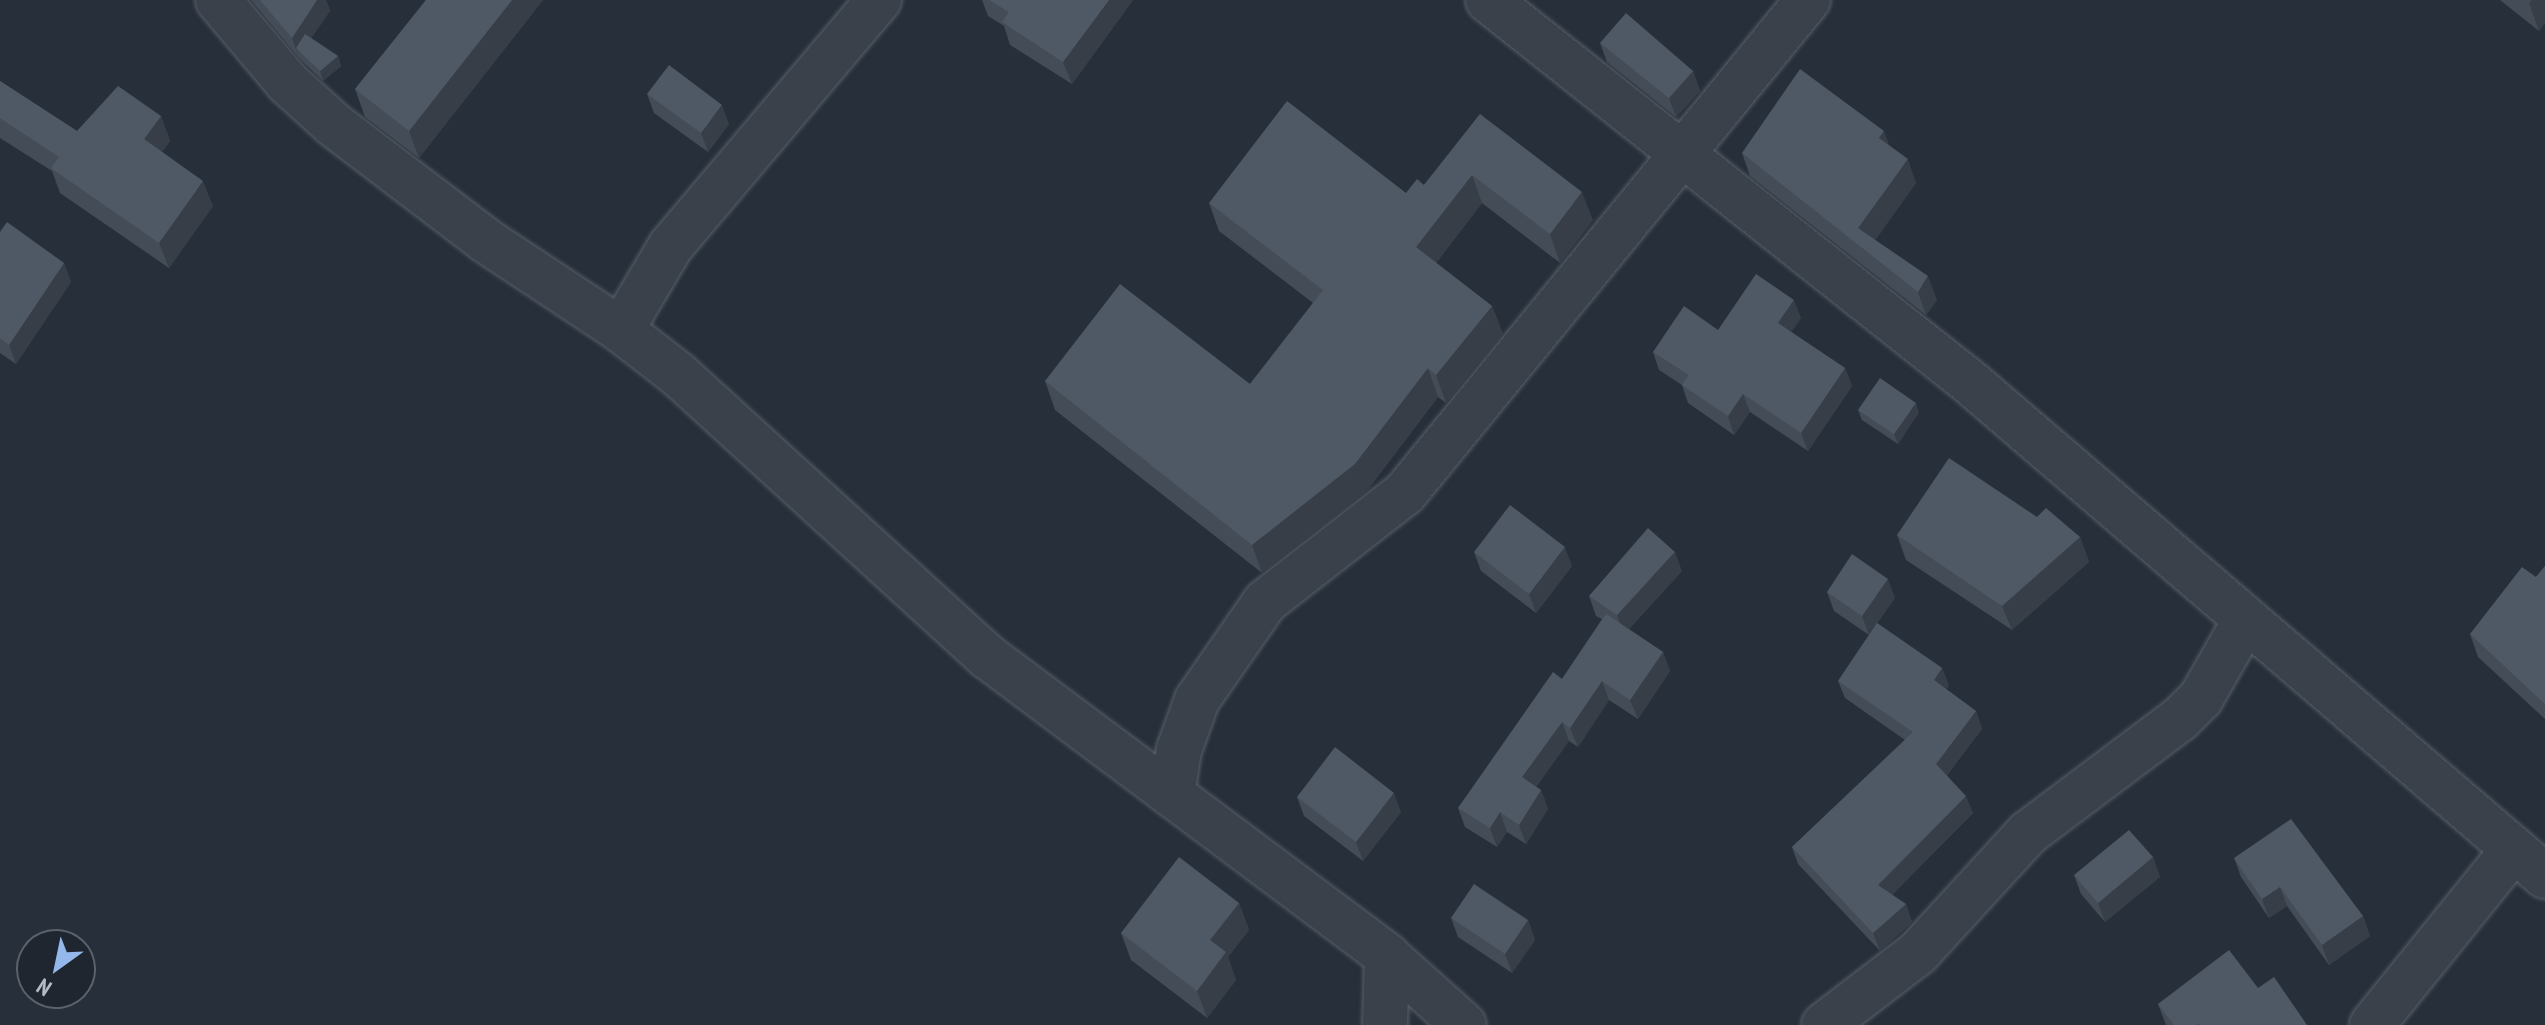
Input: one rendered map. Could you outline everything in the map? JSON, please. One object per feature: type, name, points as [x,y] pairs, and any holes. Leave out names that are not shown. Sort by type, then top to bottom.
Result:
[{"type":"street","points":[[218,0],[288,83],[333,124],[485,240],[621,330],[679,375],[988,657],[1387,956],[1464,1025]]},
{"type":"street","points":[[621,330],[670,247],[879,0]]},
{"type":"street","points":[[1488,0],[1678,156],[1971,383],[2245,621],[2535,862],[2372,1025]]},
{"type":"street","points":[[1172,795],[1179,750],[1197,700],[1265,602],[1405,493],[1808,0]]},
{"type":"street","points":[[1824,1025],[1918,953],[2028,833],[2180,719],[2201,698],[2245,621]]},
{"type":"street","points":[[1385,1025],[1387,956]]},
{"type":"building","points":[[260,0],[317,0],[292,38]]},
{"type":"building","points":[[426,0],[512,0],[409,131],[355,89]]},
{"type":"building","points":[[989,0],[1109,0],[1063,62],[1002,22],[1009,12]]},
{"type":"building","points":[[1626,13],[1693,71],[1669,98],[1600,43]]},
{"type":"building","points":[[305,34],[338,56],[320,71],[296,48]]},
{"type":"building","points":[[669,65],[722,105],[701,133],[647,94]]},
{"type":"building","points":[[1800,69],[1884,131],[1879,138],[1908,159],[1858,228],[1928,276],[1918,292],[1742,153]]},
{"type":"building","points":[[0,81],[77,131],[118,86],[161,116],[144,139],[203,181],[159,243],[51,168],[59,157],[0,118]]},
{"type":"building","points":[[1287,101],[1406,193],[1417,179],[1424,185],[1480,114],[1582,192],[1550,234],[1472,175],[1416,247],[1492,306],[1436,375],[1428,368],[1355,464],[1252,545],[1045,381],[1120,284],[1250,384],[1323,290],[1209,203]]},
{"type":"building","points":[[7,222],[64,263],[9,345],[0,338],[0,232]]},
{"type":"building","points":[[1756,274],[1794,300],[1778,323],[1845,368],[1801,433],[1743,394],[1728,416],[1682,385],[1689,375],[1653,352],[1684,306],[1718,330]]},
{"type":"building","points":[[1880,378],[1916,403],[1894,434],[1858,410]]},
{"type":"building","points":[[1949,458],[2037,517],[2046,508],[2080,537],[2002,606],[1897,535]]},
{"type":"building","points":[[1510,505],[1565,547],[1529,594],[1474,552]]},
{"type":"building","points":[[1648,528],[1675,552],[1617,615],[1589,596]]},
{"type":"building","points":[[1852,554],[1888,579],[1862,616],[1827,592]]},
{"type":"building","points":[[2545,566],[2545,704],[2470,634],[2522,567],[2536,577]]},
{"type":"building","points":[[1606,614],[1663,652],[1630,700],[1602,681],[1570,728],[1562,722],[1522,777],[1541,790],[1519,825],[1500,812],[1490,828],[1458,808],[1553,672],[1562,679]]},
{"type":"building","points":[[1877,623],[1942,668],[1934,680],[1976,711],[1936,764],[1966,796],[1878,885],[1906,904],[1873,933],[1792,847],[1913,732],[1838,681]]},
{"type":"building","points":[[1335,747],[1394,793],[1356,842],[1297,797]]},
{"type":"building","points":[[2291,819],[2363,916],[2322,945],[2280,887],[2262,899],[2234,858]]},
{"type":"building","points":[[2129,830],[2153,857],[2098,903],[2074,875]]},
{"type":"building","points":[[1179,857],[1239,903],[1210,940],[1226,952],[1197,991],[1121,933]]},
{"type":"building","points":[[1474,884],[1528,920],[1505,954],[1451,918]]},
{"type":"building","points":[[2229,950],[2258,988],[2274,977],[2307,1025],[2174,1025],[2158,1004]]}]
